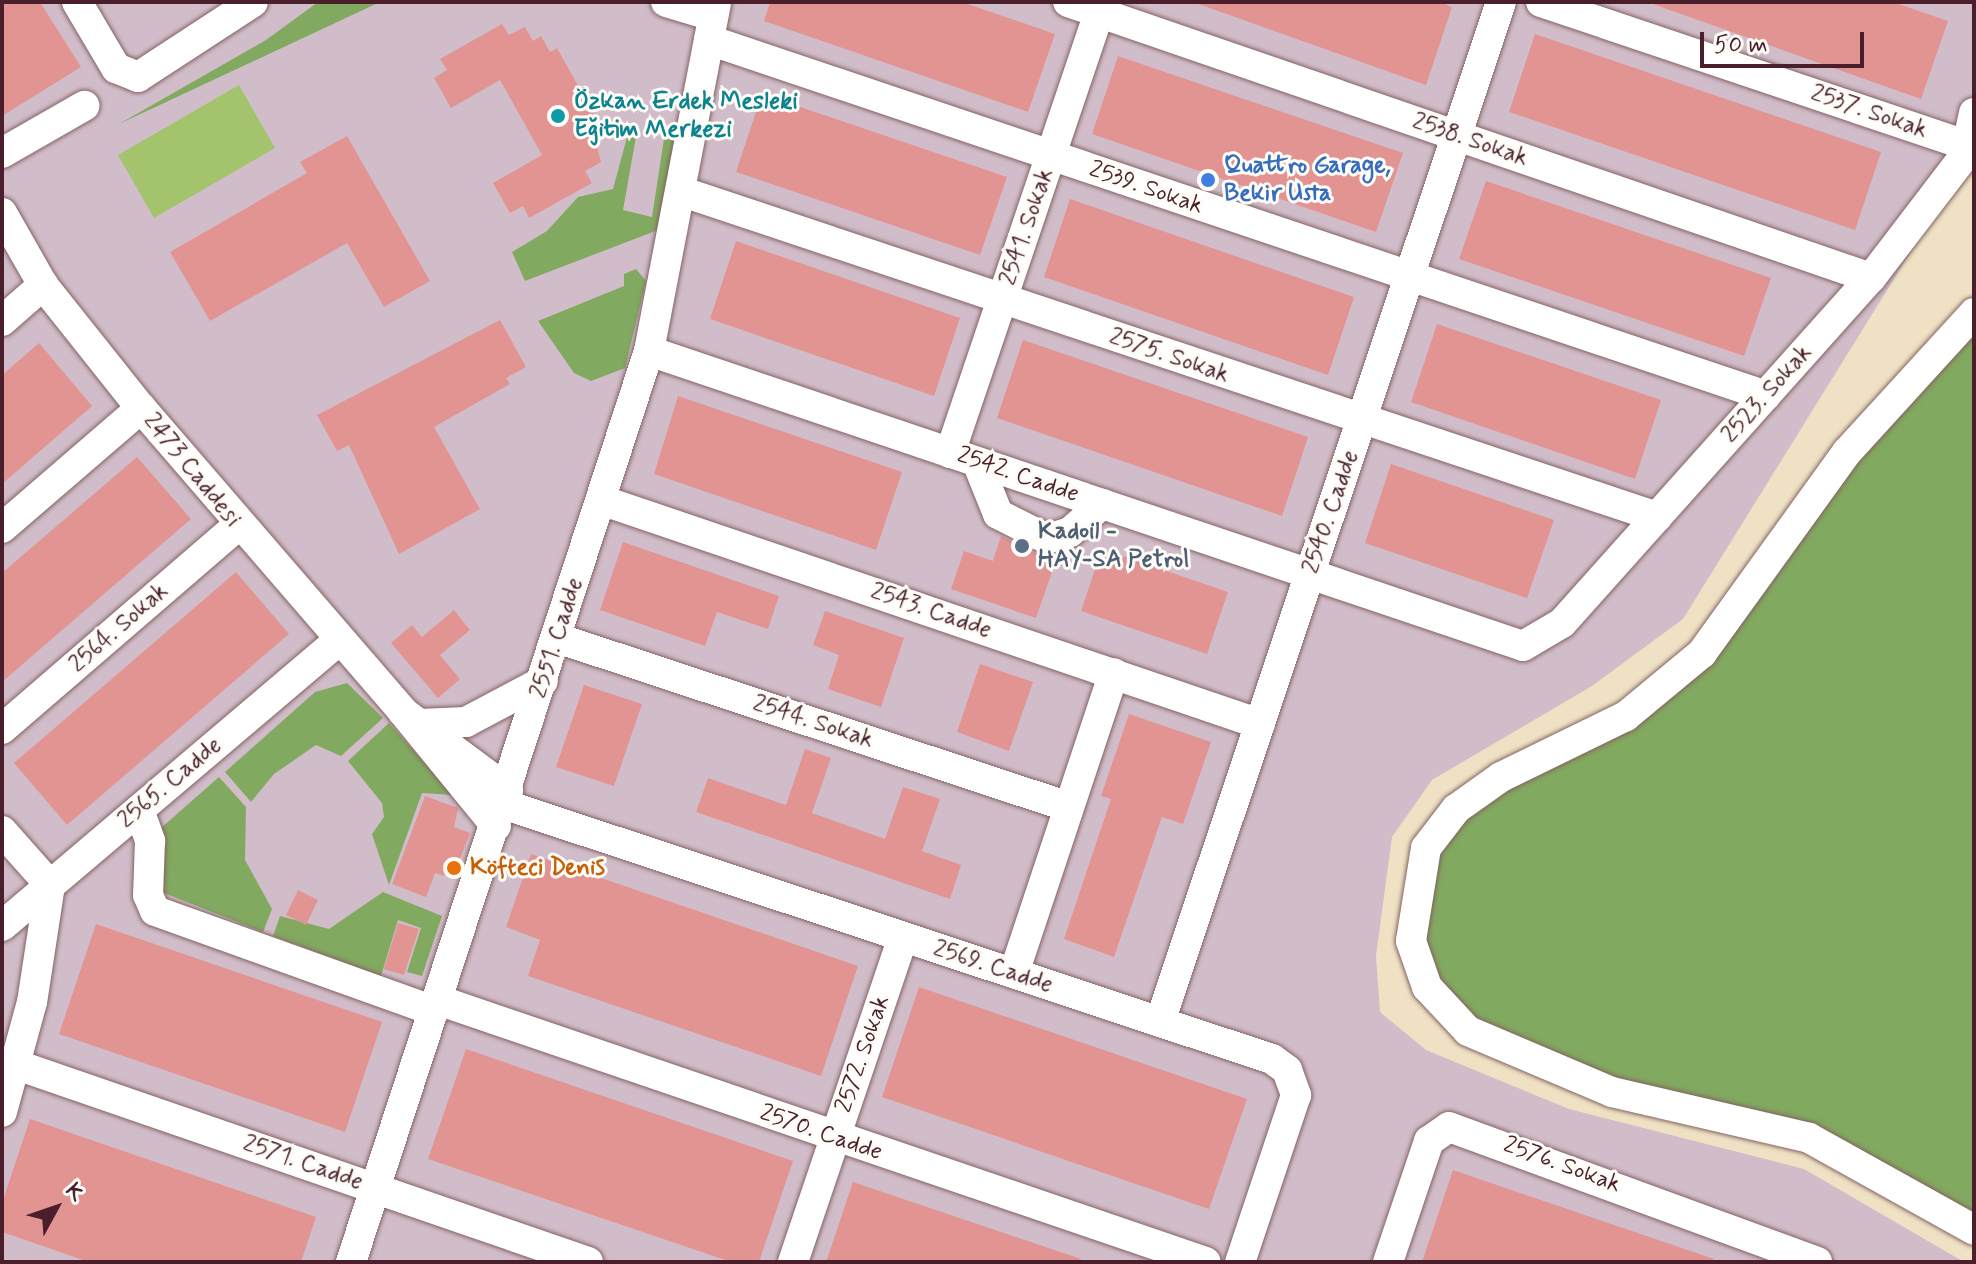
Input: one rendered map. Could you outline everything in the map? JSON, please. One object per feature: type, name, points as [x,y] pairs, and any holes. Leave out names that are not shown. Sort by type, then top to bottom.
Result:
[{"type":"street","points":[[77,2],[116,68],[138,77],[253,2]]},
{"type":"street","name":"2539. Sokak","points":[[666,2],[1051,156],[1766,396]]},
{"type":"street","name":"2538. Sokak","points":[[1068,2],[1102,7],[1457,135],[1871,278]]},
{"type":"street","name":"2540. Cadde","points":[[1160,1022],[1501,2]]},
{"type":"street","name":"2537. Sokak","points":[[1541,2],[1968,146]]},
{"type":"street","name":"2541. Sokak","points":[[963,457],[1002,299],[1102,7]]},
{"type":"street","name":"2551. Cadde","points":[[351,1262],[649,351],[683,192],[713,19]]},
{"type":"street","points":[[2,153],[84,106]]},
{"type":"street","name":"2523. Sokak","points":[[1523,646],[1562,623],[1871,278],[1968,146],[1974,113]]},
{"type":"street","name":"2575. Sokak","points":[[683,192],[1657,517]]},
{"type":"street","name":"2473 Caddesi","points":[[2,213],[43,285],[141,408],[237,526],[338,641],[412,718]]},
{"type":"street","points":[[2,321],[43,285]]},
{"type":"street","points":[[1974,313],[1847,452],[1702,653],[1626,716],[1501,777],[1456,809],[1426,848],[1411,941],[1427,987],[1468,1031],[1612,1092],[1809,1138],[1974,1230]]},
{"type":"street","name":"2542. Cadde","points":[[649,351],[1523,646]]},
{"type":"street","points":[[2,528],[141,408]]},
{"type":"street","points":[[963,457],[998,514],[1047,539],[1070,532],[1102,504]]},
{"type":"street","name":"2543. Cadde","points":[[601,500],[1260,724]]},
{"type":"street","name":"2564. Sokak","points":[[2,729],[237,526]]},
{"type":"street","name":"2544. Sokak","points":[[557,638],[1069,807]]},
{"type":"street","name":"2565. Cadde","points":[[2,926],[338,641]]},
{"type":"street","points":[[1014,973],[1114,673]]},
{"type":"street","points":[[412,718],[466,722],[543,681]]},
{"type":"street","name":"2569. Cadde","points":[[412,718],[502,807],[1272,1059],[1296,1084],[1240,1262]]},
{"type":"street","name":"2570. Cadde","points":[[139,810],[150,841],[148,895],[155,911],[1206,1262]]},
{"type":"street","points":[[2,831],[50,885],[17,1065],[2,1112]]},
{"type":"street","name":"2572. Sokak","points":[[793,1262],[903,937]]},
{"type":"street","name":"2571. Cadde","points":[[17,1065],[588,1262]]},
{"type":"street","name":"2576. Sokak","points":[[1388,1262],[1429,1141],[1449,1127],[1817,1262]]},
{"type":"shaded area","points":[[2,2],[1974,2],[1974,150],[1683,619],[1592,686],[1432,780],[1392,837],[1376,956],[1380,1012],[1426,1050],[1569,1109],[1804,1169],[1964,1262],[2,1262]]},
{"type":"green space","points":[[318,2],[380,2],[119,124],[266,40]]},
{"type":"green space","points":[[239,85],[275,148],[154,218],[118,155]]},
{"type":"green space","points":[[629,130],[637,131],[623,210],[652,217],[665,132],[677,134],[658,230],[525,281],[512,252],[547,231],[578,197],[613,189]]},
{"type":"green space","points":[[636,269],[646,281],[625,368],[591,381],[574,373],[538,321],[624,286],[624,274]]},
{"type":"green space","points":[[1974,313],[1974,1230],[1809,1138],[1612,1092],[1468,1031],[1411,941],[1426,848],[1456,809],[1657,694]]},
{"type":"green space","points":[[347,683],[383,718],[341,756],[316,745],[274,774],[251,802],[225,772],[315,692]]},
{"type":"green space","points":[[389,723],[453,795],[422,793],[389,885],[372,834],[384,817],[382,803],[348,761]]},
{"type":"green space","points":[[219,777],[246,807],[245,860],[272,909],[263,932],[164,893],[161,828]]},
{"type":"green space","points":[[383,892],[442,916],[422,976],[407,972],[421,928],[398,920],[381,976],[273,936],[280,916],[329,929]]},
{"type":"building","points":[[2,2],[40,2],[81,67],[2,116]]},
{"type":"building","points":[[770,2],[962,2],[1055,34],[1028,112],[764,21]]},
{"type":"building","points":[[1193,2],[1439,2],[1452,7],[1426,85]]},
{"type":"building","points":[[1647,2],[1893,2],[1948,21],[1921,99]]},
{"type":"building","name":"Özkan Erdek Mesleki Eğitim Merkezi","points":[[502,24],[509,35],[525,27],[533,41],[541,36],[550,52],[557,48],[599,123],[592,128],[601,162],[585,171],[592,183],[529,218],[523,206],[510,213],[493,183],[542,155],[500,80],[451,108],[434,78],[447,70],[440,59]]},
{"type":"building","points":[[1535,34],[1881,152],[1855,230],[1509,112]]},
{"type":"building","points":[[1118,56],[1403,153],[1376,232],[1092,134]]},
{"type":"building","points":[[762,94],[1007,177],[980,255],[736,172]]},
{"type":"building","points":[[347,136],[430,281],[384,307],[347,243],[210,321],[170,252],[307,173],[300,162]]},
{"type":"building","points":[[1486,181],[1771,278],[1744,356],[1459,259]]},
{"type":"building","points":[[1070,199],[1354,297],[1328,375],[1044,277]]},
{"type":"building","points":[[736,241],[960,318],[934,396],[710,319]]},
{"type":"building","points":[[500,320],[526,367],[506,378],[510,384],[434,427],[480,509],[399,554],[349,445],[337,451],[317,415]]},
{"type":"building","points":[[1437,324],[1661,400],[1635,479],[1411,402]]},
{"type":"building","points":[[1023,340],[1308,437],[1282,516],[997,418]]},
{"type":"building","points":[[39,343],[92,406],[2,484],[2,375]]},
{"type":"building","points":[[678,396],[902,472],[876,550],[654,474]]},
{"type":"building","points":[[137,457],[191,519],[2,682],[2,573]]},
{"type":"building","points":[[1391,464],[1554,520],[1527,598],[1365,543]]},
{"type":"building","points":[[1001,536],[1039,555],[1058,555],[1036,618],[951,589],[964,551],[993,561]]},
{"type":"building","points":[[623,542],[779,596],[768,629],[717,612],[705,646],[600,610]]},
{"type":"building","points":[[1102,549],[1228,592],[1207,654],[1081,611]]},
{"type":"building","points":[[236,572],[289,634],[67,825],[14,763]]},
{"type":"building","points":[[454,610],[470,630],[440,655],[460,679],[438,698],[391,643],[412,625],[422,637]]},
{"type":"building","points":[[825,611],[904,638],[881,707],[828,689],[839,655],[813,645]]},
{"type":"building","points":[[980,664],[1033,682],[1009,751],[957,732]]},
{"type":"building","points":[[584,685],[642,704],[614,786],[556,767]]},
{"type":"building","points":[[1129,714],[1211,742],[1183,824],[1162,817],[1114,957],[1064,939],[1111,799],[1101,796]]},
{"type":"building","points":[[805,749],[831,758],[812,813],[885,839],[903,787],[940,799],[922,851],[961,865],[950,899],[696,812],[708,778],[786,805]]},
{"type":"building","points":[[425,796],[458,808],[454,827],[470,833],[459,861],[450,858],[444,876],[435,873],[426,897],[392,884]]},
{"type":"building","points":[[531,854],[858,966],[821,1076],[528,976],[540,940],[506,927]]},
{"type":"building","points":[[298,890],[318,900],[306,925],[286,915]]},
{"type":"building","points":[[398,923],[419,929],[404,975],[384,969]]},
{"type":"building","points":[[96,924],[382,1022],[345,1132],[59,1034]]},
{"type":"building","points":[[919,987],[1247,1099],[1209,1209],[882,1097]]},
{"type":"building","points":[[466,1049],[793,1161],[759,1262],[731,1262],[428,1159]]},
{"type":"building","points":[[30,1119],[316,1217],[301,1262],[89,1262],[2,1232],[2,1203]]},
{"type":"building","points":[[1453,1170],[1714,1259],[1713,1262],[1422,1262]]},
{"type":"building","points":[[853,1182],[1081,1259],[1080,1262],[826,1262]]},
{"type":"place","name":"Özkan Erdek Mesleki Eğitim Merkezi","points":[[558,116]]},
{"type":"place","name":"Quattro Garage, Bekir Usta","points":[[1208,180]]},
{"type":"place","name":"Kadoil - HAY-SA Petrol","points":[[1022,546]]},
{"type":"place","name":"Köfteci Denis","points":[[454,868]]}]
